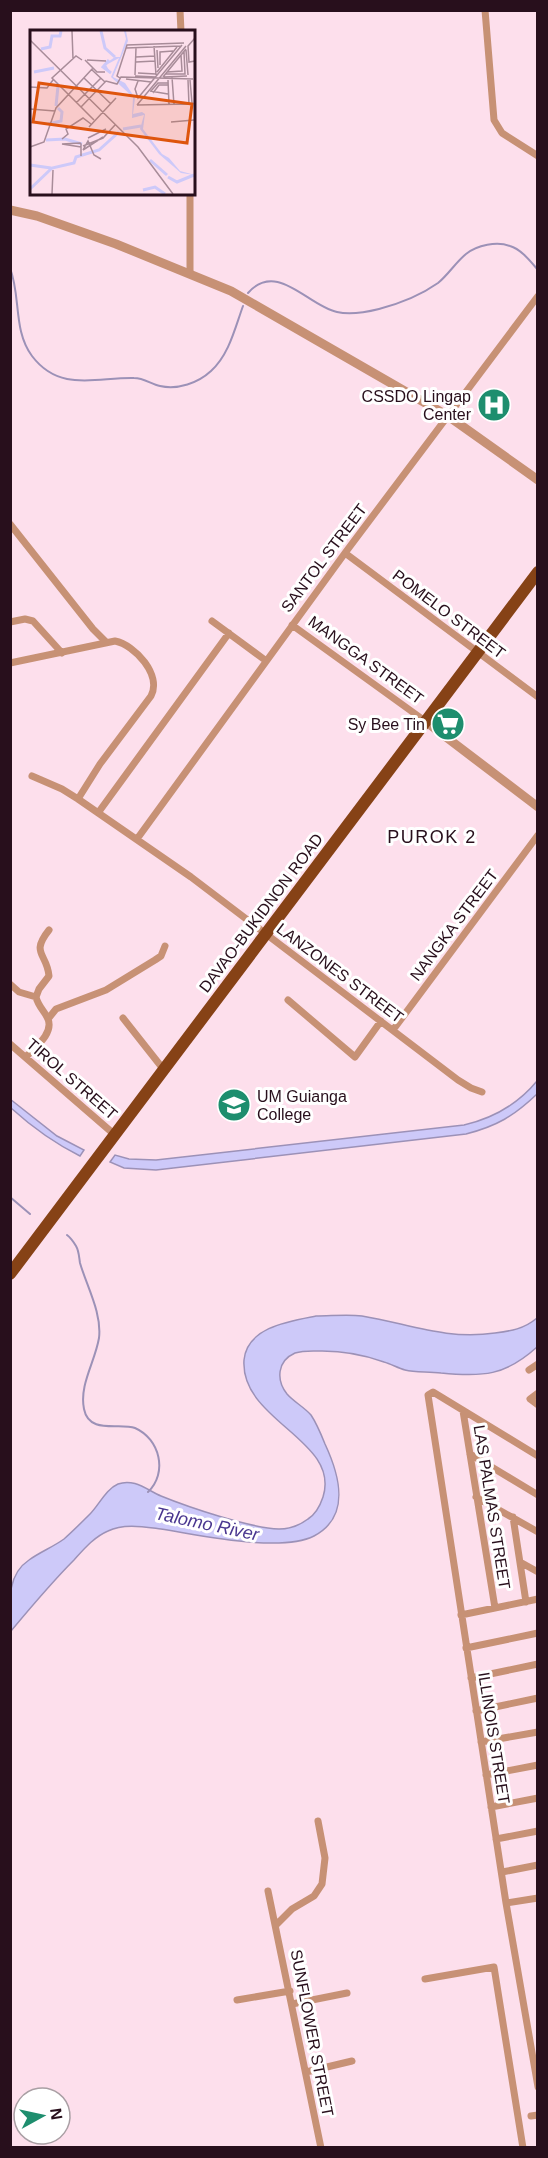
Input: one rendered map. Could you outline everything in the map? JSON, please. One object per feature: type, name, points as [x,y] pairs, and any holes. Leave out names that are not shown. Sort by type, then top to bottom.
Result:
[{"type":"highway","name":"DAVAO-BUKIDNON ROAD","points":[[10,1274],[537,572]]},
{"type":"street","points":[[180,10],[181,30]]},
{"type":"street","points":[[484,10],[492,109],[496,125],[508,138],[537,156]]},
{"type":"street","points":[[190,195],[190,273]]},
{"type":"street","points":[[10,210],[61,224],[231,291],[448,416],[537,480]]},
{"type":"street","name":"SANTOL STREET","points":[[137,839],[265,660],[537,296]]},
{"type":"street","points":[[10,524],[93,629],[106,642]]},
{"type":"street","name":"POMELO STREET","points":[[345,553],[537,697]]},
{"type":"street","points":[[10,622],[25,619],[33,621],[62,653]]},
{"type":"street","points":[[212,621],[265,660]]},
{"type":"street","name":"MANGGA STREET","points":[[292,625],[425,721],[537,807]]},
{"type":"street","points":[[98,813],[229,633]]},
{"type":"street","points":[[10,663],[106,642],[123,642],[130,647],[152,674],[154,687],[151,696],[78,799]]},
{"type":"street","name":"LANZONES STREET","points":[[32,776],[62,789],[137,839],[191,877],[458,1080],[482,1092]]},
{"type":"street","name":"NANGKA STREET","points":[[393,1030],[537,835]]},
{"type":"street","points":[[36,997],[49,976],[39,948],[49,930]]},
{"type":"street","points":[[48,1019],[56,1009],[106,990],[155,960],[165,946]]},
{"type":"street","points":[[10,984],[19,992],[36,997],[48,1019],[46,1035],[26,1057]]},
{"type":"street","points":[[288,1000],[355,1057],[381,1021]]},
{"type":"street","points":[[123,1018],[164,1070]]},
{"type":"street","name":"TIROL STREET","points":[[10,1044],[115,1135]]},
{"type":"street","points":[[529,1370],[537,1364]]},
{"type":"street","name":"ILLINOIS STREET","points":[[463,1411],[433,1392],[429,1393],[428,1399],[466,1648],[537,2087]]},
{"type":"street","points":[[537,1393],[530,1399],[537,1406]]},
{"type":"street","points":[[463,1411],[537,1456]]},
{"type":"street","name":"LAS PALMAS STREET","points":[[463,1411],[495,1608]]},
{"type":"street","points":[[470,1454],[537,1495]]},
{"type":"street","points":[[476,1497],[537,1532]]},
{"type":"street","points":[[513,1517],[526,1602]]},
{"type":"street","points":[[520,1562],[537,1572]]},
{"type":"street","points":[[461,1615],[537,1599]]},
{"type":"street","points":[[466,1648],[537,1633]]},
{"type":"street","points":[[471,1678],[537,1664]]},
{"type":"street","points":[[476,1711],[537,1698]]},
{"type":"street","points":[[481,1742],[537,1731]]},
{"type":"street","points":[[486,1775],[537,1765]]},
{"type":"street","points":[[491,1807],[537,1798]]},
{"type":"street","points":[[276,1925],[292,1909],[314,1896],[322,1884],[325,1858],[318,1821]]},
{"type":"street","points":[[496,1839],[537,1831]]},
{"type":"street","points":[[502,1872],[537,1865]]},
{"type":"street","name":"SUNFLOWER STREET","points":[[268,1891],[321,2148]]},
{"type":"street","points":[[506,1902],[537,1898]]},
{"type":"street","points":[[425,1979],[494,1967],[523,2148]]},
{"type":"street","points":[[237,2000],[290,1991]]},
{"type":"street","points":[[292,2004],[347,1993]]},
{"type":"street","points":[[306,2072],[352,2061]]},
{"type":"water","points":[[537,1081],[537,1094],[521,1108],[496,1124],[466,1134],[156,1170],[124,1168],[110,1162],[115,1155],[129,1159],[156,1160],[464,1125],[505,1109],[522,1097]]},
{"type":"water","points":[[10,1099],[57,1136],[84,1150],[80,1156],[27,1122],[11,1108]]},
{"type":"water","name":"Talomo River","points":[[316,1316],[362,1316],[444,1333],[477,1335],[517,1329],[537,1318],[537,1347],[504,1369],[469,1375],[409,1371],[346,1352],[302,1351],[289,1356],[280,1371],[283,1389],[313,1418],[335,1468],[338,1481],[338,1506],[326,1528],[314,1536],[299,1541],[281,1543],[239,1541],[141,1527],[128,1526],[114,1529],[98,1537],[85,1548],[11,1631],[12,1583],[21,1567],[33,1557],[64,1539],[118,1484],[130,1482],[203,1511],[267,1528],[290,1527],[302,1523],[313,1515],[323,1497],[325,1477],[318,1460],[257,1399],[247,1381],[244,1360],[247,1349],[261,1333],[283,1323]]},
{"type":"waterway","points":[[248,293],[259,284],[270,281],[293,288],[337,312],[369,311],[394,305],[424,291],[438,283],[462,257],[481,246],[493,244],[505,245],[518,250],[538,270]]},
{"type":"waterway","points":[[10,268],[22,336],[26,346],[43,368],[67,379],[138,378],[167,387],[194,382],[217,365],[231,341],[243,306]]},
{"type":"waterway","points":[[10,1197],[30,1214]]},
{"type":"waterway","points":[[67,1235],[78,1250],[80,1263],[96,1310],[99,1329],[97,1347],[84,1391],[84,1409],[87,1417],[98,1425],[135,1428],[150,1440],[155,1448],[159,1466],[158,1476],[148,1492]]},
{"type":"place","name":"CSSDO Lingap Center","points":[[494,405]]},
{"type":"place","name":"Sy Bee Tin","points":[[448,724]]},
{"type":"place","name":"UM Guianga College","points":[[234,1105]]},
{"type":"district","name":"PUROK 2","points":[[432,837]]}]
